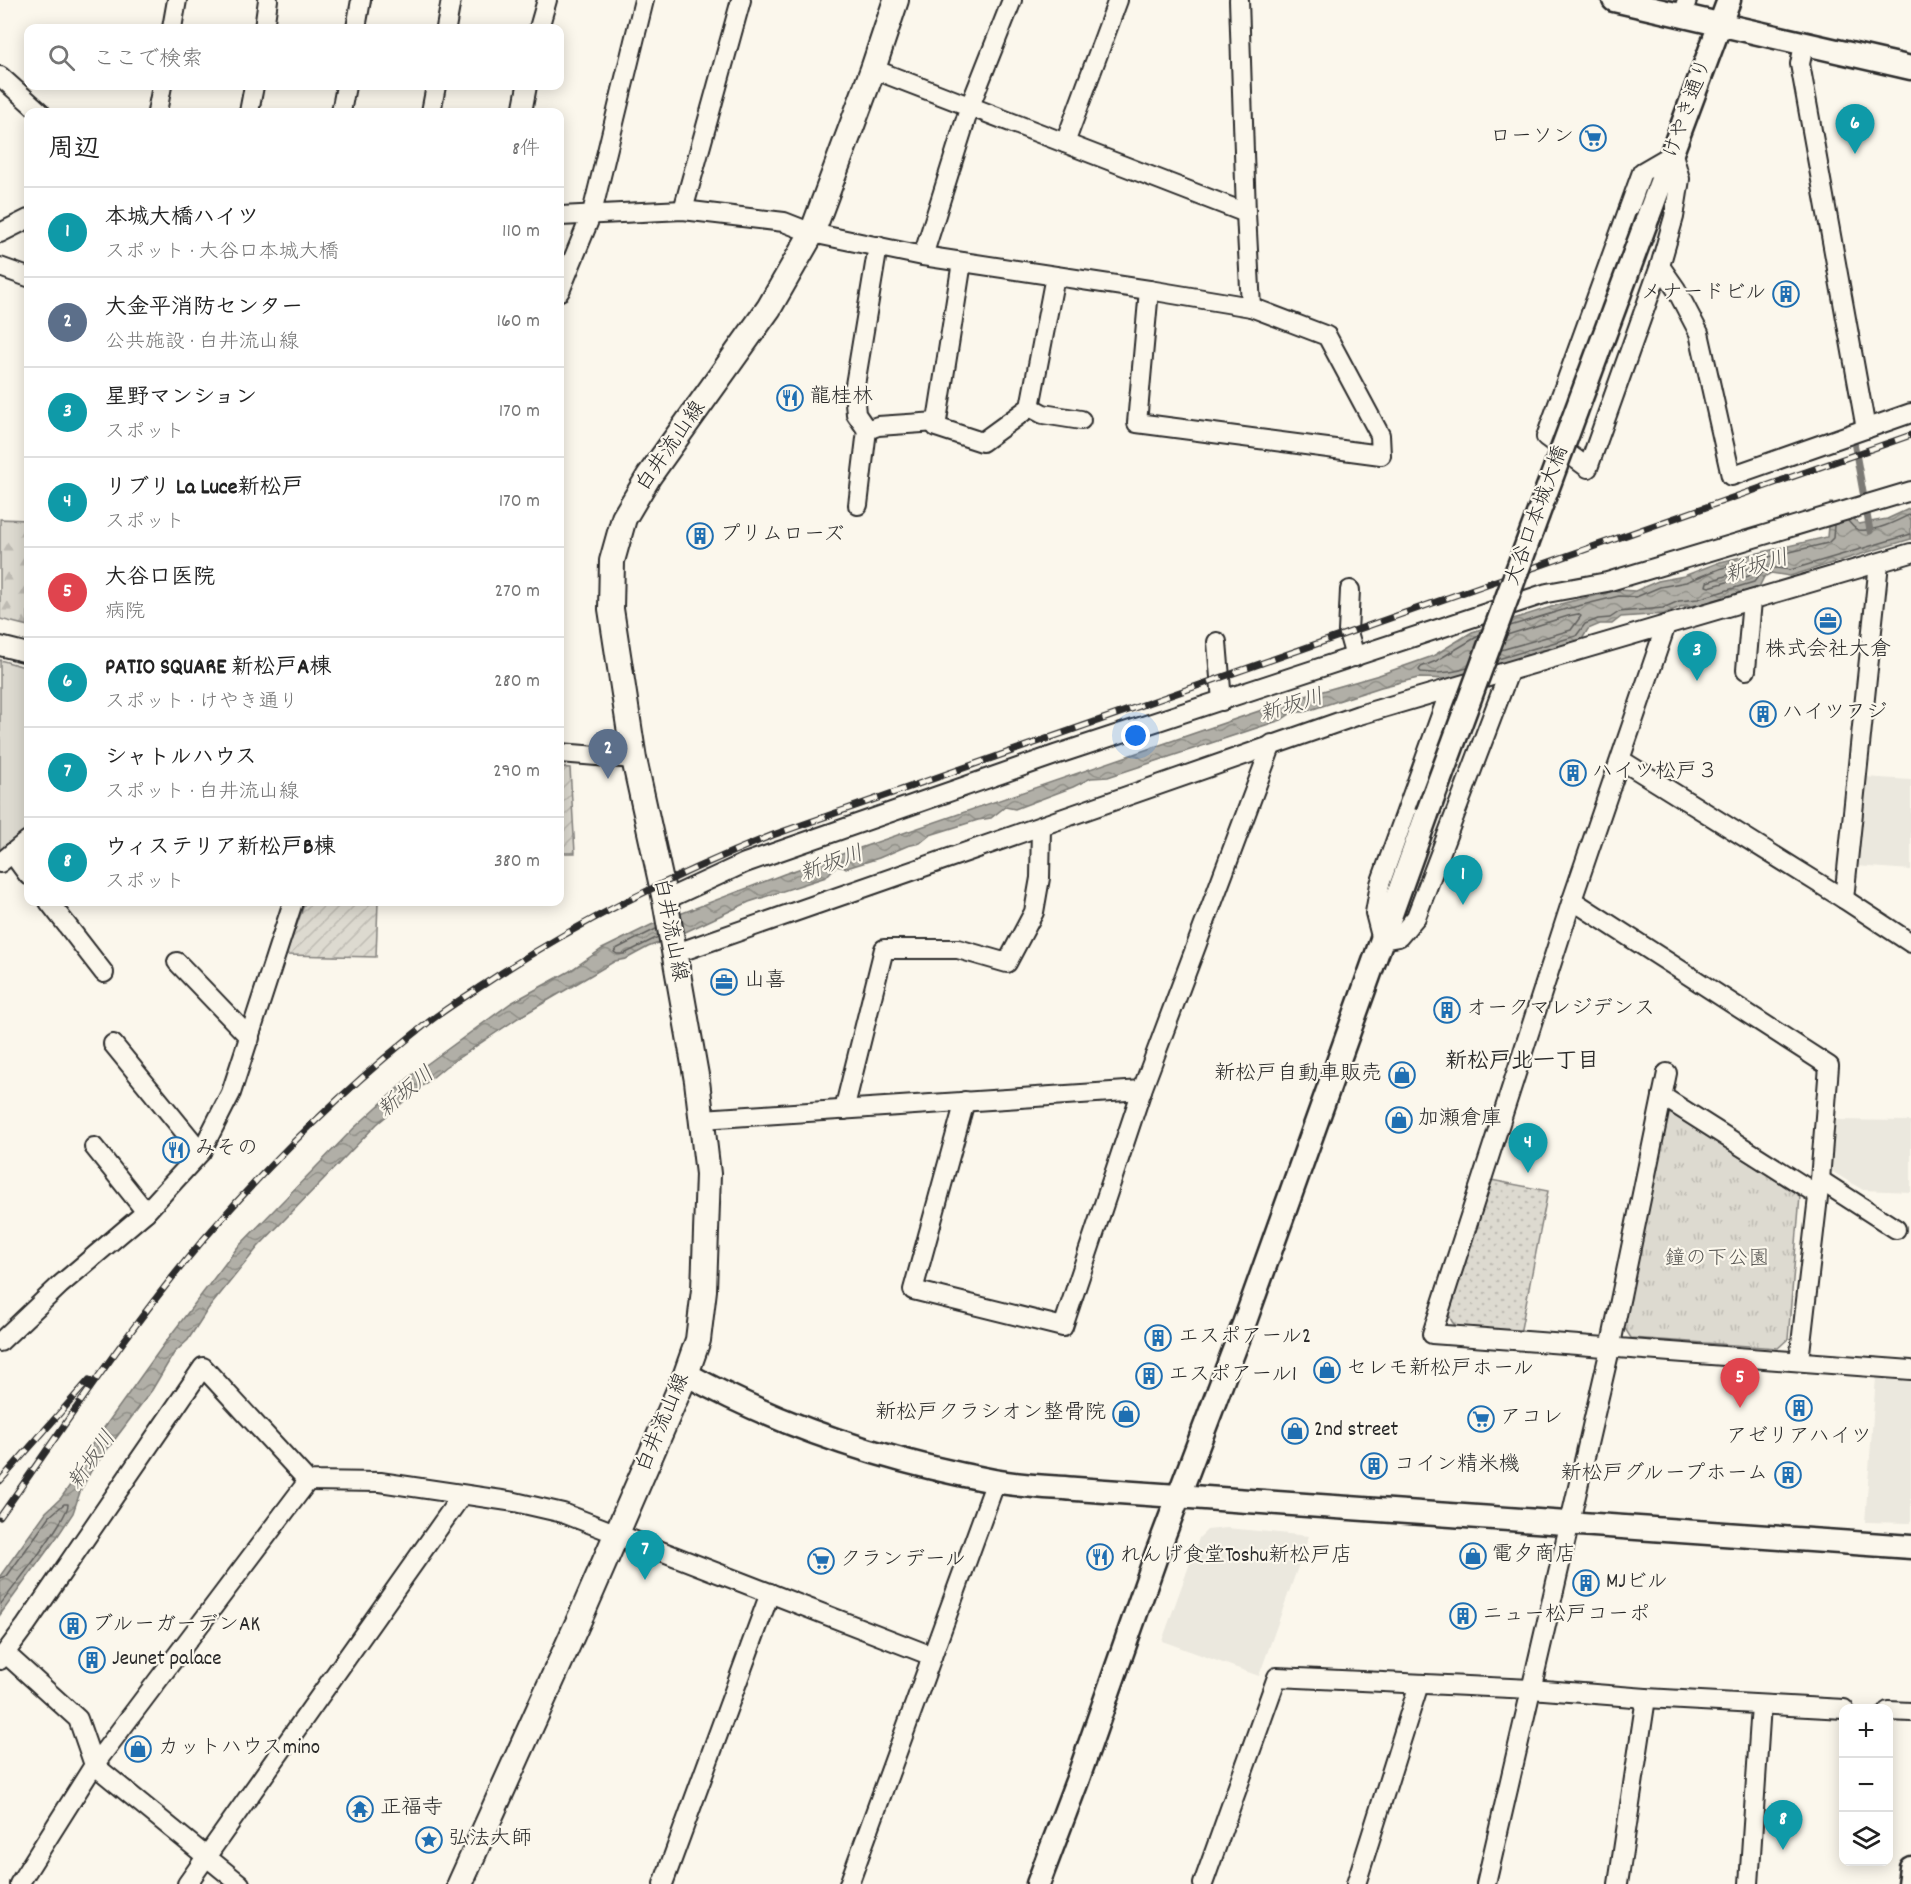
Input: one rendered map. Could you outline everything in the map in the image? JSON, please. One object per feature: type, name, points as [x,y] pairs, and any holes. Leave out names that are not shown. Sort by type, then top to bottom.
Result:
[{"type":"main road","name":"白井流山線","points":[[460,1884],[584,1609],[686,1374],[698,1340],[704,1290],[708,1174],[702,1119],[666,903],[634,759],[611,609],[612,561],[624,518],[649,476],[770,308],[812,232],[873,69],[896,0]]},
{"type":"street","points":[[173,24],[177,0]]},
{"type":"street","points":[[265,24],[268,0]]},
{"type":"street","points":[[357,24],[361,0]]},
{"type":"street","points":[[447,24],[451,0]]},
{"type":"street","points":[[540,24],[547,0]]},
{"type":"street","points":[[564,281],[592,213],[644,0]]},
{"type":"street","points":[[683,210],[741,0]]},
{"type":"street","points":[[923,256],[970,106],[1012,0]]},
{"type":"street","points":[[1065,143],[1118,0]]},
{"type":"street","points":[[1239,0],[1251,307]]},
{"type":"street","points":[[1614,0],[1685,8],[1719,25],[1911,68]]},
{"type":"street","name":"けやき通り","points":[[1648,217],[1729,0]]},
{"type":"street","points":[[1804,45],[1800,64],[1866,429]]},
{"type":"street","points":[[873,69],[1246,213]]},
{"type":"street","points":[[0,76],[36,108]]},
{"type":"street","points":[[159,108],[161,90]]},
{"type":"street","points":[[250,108],[253,90]]},
{"type":"street","points":[[342,108],[345,90]]},
{"type":"street","points":[[432,108],[435,90]]},
{"type":"street","points":[[523,108],[526,90]]},
{"type":"street","points":[[1673,154],[1680,179],[1674,217],[1660,266],[1588,468],[1546,437],[1642,172],[1673,154]]},
{"type":"street","points":[[564,216],[683,210],[784,222],[812,232],[923,256],[1149,290],[1251,307],[1327,336],[1380,435],[1381,455],[1137,423],[1149,290]]},
{"type":"street","name":"大谷口本城大橋","points":[[1038,1884],[1244,1323],[1427,814],[1648,217]]},
{"type":"street","points":[[0,233],[24,221]]},
{"type":"street","points":[[858,505],[867,430],[856,414],[854,391],[878,246]]},
{"type":"street","points":[[962,262],[936,427],[982,442],[1030,407],[1055,276]]},
{"type":"street","points":[[1660,266],[1699,333],[1731,477],[1911,413]]},
{"type":"street","points":[[0,267],[24,276]]},
{"type":"street","points":[[1030,407],[1043,414],[1081,420]]},
{"type":"street","points":[[867,430],[878,426],[937,422]]},
{"type":"street","points":[[666,903],[745,863],[1055,755],[1547,593],[1607,582],[1911,491]]},
{"type":"street","points":[[673,950],[1041,826],[1359,715],[1911,553]]},
{"type":"street","points":[[1844,899],[1879,563]]},
{"type":"street","points":[[1350,590],[1348,632],[1355,657]]},
{"type":"street","points":[[1746,670],[1752,600]]},
{"type":"street","points":[[1666,625],[1572,900],[1432,1334],[1911,1370]]},
{"type":"street","points":[[1217,642],[1222,701]]},
{"type":"street","points":[[0,646],[24,652]]},
{"type":"street","points":[[1450,690],[1380,884],[1375,913],[1382,940],[1399,937],[1416,916],[1509,672]]},
{"type":"street","points":[[965,1101],[913,1290],[1063,1327],[1142,1090],[1272,744]]},
{"type":"street","points":[[564,753],[634,759]]},
{"type":"street","points":[[1621,760],[1911,943]]},
{"type":"street","points":[[844,1110],[884,949],[958,949],[1007,963],[1034,912],[1040,878],[1041,826]]},
{"type":"street","points":[[24,843],[6,858],[24,872]]},
{"type":"street","points":[[1572,900],[1829,1066],[1819,1187],[1799,1361]]},
{"type":"street","points":[[52,906],[104,973]]},
{"type":"street","points":[[0,1342],[60,1285],[147,1212],[201,1152],[231,1093],[292,906]]},
{"type":"street","points":[[177,962],[250,1038]]},
{"type":"street","points":[[113,1044],[201,1152]]},
{"type":"street","points":[[1486,1884],[1610,1348],[1667,1072]]},
{"type":"street","points":[[702,1119],[1142,1090]]},
{"type":"street","points":[[1662,1096],[1896,1229]]},
{"type":"street","points":[[94,1147],[147,1212]]},
{"type":"street","points":[[240,1884],[94,1765],[78,1719],[3,1656],[203,1367],[308,1481],[380,1482],[515,1502],[563,1513],[932,1656]]},
{"type":"street","points":[[686,1374],[732,1400],[801,1429],[903,1461],[996,1481],[1076,1489],[1911,1547]]},
{"type":"street","points":[[19,1884],[94,1765],[308,1481]]},
{"type":"street","points":[[849,1884],[996,1481]]},
{"type":"street","points":[[187,1884],[462,1495]]},
{"type":"street","points":[[663,1884],[770,1593]]},
{"type":"street","points":[[1203,1884],[1277,1677],[1531,1689],[1839,1709]]},
{"type":"street","points":[[1356,1884],[1419,1684]]},
{"type":"street","points":[[1618,1884],[1646,1698]]},
{"type":"street","points":[[1749,1884],[1761,1705]]},
{"type":"street","points":[[1893,1711],[1911,1712]]},
{"type":"street","points":[[1909,1884],[1911,1868]]},
{"type":"shaded area","points":[[1865,777],[1911,780],[1911,870],[1856,866]]},
{"type":"shaded area","points":[[1833,1120],[1911,1121],[1911,1192],[1863,1190],[1828,1169]]},
{"type":"shaded area","points":[[1876,1377],[1911,1379],[1911,1523],[1865,1522]]},
{"type":"shaded area","points":[[1227,1528],[1309,1536],[1259,1676],[1162,1641],[1199,1538],[1207,1530]]},
{"type":"green space","points":[[0,519],[24,520],[24,625],[0,619]]},
{"type":"green space","points":[[0,660],[24,667],[24,830],[0,851]]},
{"type":"green space","points":[[564,767],[570,768],[575,853],[564,853]]},
{"type":"green space","points":[[304,906],[378,906],[376,957],[286,955]]},
{"type":"green space","name":"鐘の下公園","points":[[1666,1110],[1800,1196],[1788,1339],[1778,1348],[1631,1338],[1624,1327]]},
{"type":"green space","points":[[1491,1180],[1548,1191],[1520,1334],[1463,1330],[1452,1322],[1448,1309]]},
{"type":"water","name":"新坂川","points":[[1830,503],[1840,504],[1859,524],[1887,519],[1911,508],[1911,539],[1790,576],[1771,573],[1764,577],[1759,587],[1699,605],[1680,607],[1664,614],[1621,617],[1612,624],[1600,624],[1588,629],[1581,641],[1454,679],[1418,678],[1381,687],[1304,712],[1293,712],[1281,720],[1108,777],[1091,778],[1015,809],[1005,807],[991,818],[930,835],[920,843],[847,868],[836,866],[826,877],[749,902],[626,959],[615,961],[518,1018],[445,1067],[377,1124],[258,1247],[208,1309],[188,1340],[174,1353],[152,1390],[91,1471],[80,1492],[73,1513],[0,1615],[0,1576],[46,1512],[61,1498],[87,1461],[88,1450],[237,1248],[354,1128],[412,1075],[511,1003],[568,972],[602,949],[651,925],[784,874],[1288,701],[1379,675],[1433,656],[1472,632],[1564,603],[1619,590],[1635,591],[1658,581],[1684,576],[1720,562],[1827,537]]},
{"type":"waterway","points":[[1854,442],[1870,531]]},
{"type":"railway","points":[[0,1517],[149,1307],[203,1240],[255,1182],[311,1125],[399,1046],[449,1007],[552,942],[660,884],[773,835],[1911,435]]},
{"type":"railway","points":[[0,1481],[89,1380]]},
{"type":"place","name":"ローソン","points":[[1593,138]]},
{"type":"place","name":"PATIO SQUARE 新松戸A棟","points":[[1855,154]]},
{"type":"place","name":"メナードビル","points":[[1786,294]]},
{"type":"place","name":"龍桂林","points":[[790,398]]},
{"type":"place","name":"プリムローズ","points":[[700,536]]},
{"type":"place","name":"株式会社大倉","points":[[1828,621]]},
{"type":"place","name":"星野マンション","points":[[1697,681]]},
{"type":"place","name":"ハイツフジ","points":[[1763,714]]},
{"type":"place","name":"ハイツ松戸３","points":[[1573,773]]},
{"type":"place","name":"大金平消防センター","points":[[608,779]]},
{"type":"place","name":"本城大橋ハイツ","points":[[1463,905]]},
{"type":"place","name":"山喜","points":[[724,982]]},
{"type":"place","name":"オークマレジデンス","points":[[1447,1010]]},
{"type":"place","name":"新松戸自動車販売","points":[[1402,1075]]},
{"type":"place","name":"加瀬倉庫","points":[[1399,1120]]},
{"type":"place","name":"みその","points":[[176,1150]]},
{"type":"place","name":"リブリ La Luce新松戸","points":[[1528,1173]]},
{"type":"place","name":"エスポアール2","points":[[1158,1338]]},
{"type":"place","name":"セレモ新松戸ホール","points":[[1327,1370]]},
{"type":"place","name":"エスポアール1","points":[[1149,1376]]},
{"type":"place","name":"大谷口医院","points":[[1740,1408]]},
{"type":"place","name":"アゼリアハイツ","points":[[1799,1408]]},
{"type":"place","name":"新松戸クラシオン整骨院","points":[[1126,1414]]},
{"type":"place","name":"アコレ","points":[[1481,1419]]},
{"type":"place","name":"2nd street","points":[[1295,1431]]},
{"type":"place","name":"コイン精米機","points":[[1374,1466]]},
{"type":"place","name":"新松戸グループホーム","points":[[1788,1475]]},
{"type":"place","name":"電夕商店","points":[[1473,1556]]},
{"type":"place","name":"れんげ食堂Toshu新松戸店","points":[[1100,1557]]},
{"type":"place","name":"クランデール","points":[[821,1561]]},
{"type":"place","name":"シャトルハウス","points":[[645,1580]]},
{"type":"place","name":"MJビル","points":[[1586,1583]]},
{"type":"place","name":"ニュー松戸コーポ","points":[[1463,1616]]},
{"type":"place","name":"ブルーガーデンAK","points":[[73,1626]]},
{"type":"place","name":"Jeunet palace","points":[[92,1660]]},
{"type":"place","name":"カットハウスmino","points":[[138,1749]]},
{"type":"place","name":"正福寺","points":[[360,1809]]},
{"type":"place","name":"弘法大師","points":[[429,1840]]},
{"type":"place","name":"ウィステリア新松戸B棟","points":[[1783,1850]]},
{"type":"district","name":"新松戸北一丁目","points":[[1522,1062]]}]
